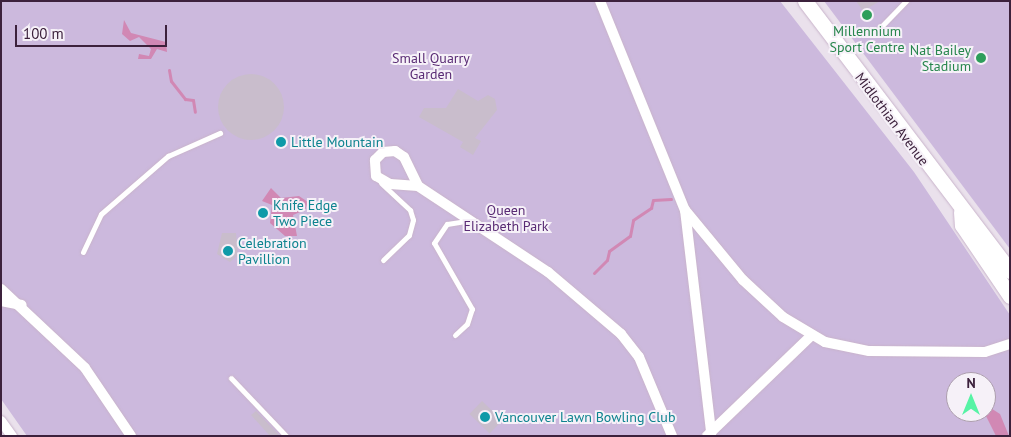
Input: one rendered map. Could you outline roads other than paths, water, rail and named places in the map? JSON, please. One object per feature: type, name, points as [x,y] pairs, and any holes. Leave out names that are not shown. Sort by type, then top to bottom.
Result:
[{"type":"street","points":[[600,1],[686,210],[709,434]]},
{"type":"street","name":"Midlothian Avenue","points":[[804,1],[961,212],[972,220],[1010,271]]},
{"type":"street","points":[[418,186],[404,157],[395,151],[384,152],[375,160],[374,171],[380,180],[418,186],[473,220],[548,272],[621,334],[642,363],[672,436]]},
{"type":"street","points":[[686,210],[743,280],[811,336],[842,346],[900,353],[985,352],[1010,344]]},
{"type":"street","name":"Midlothian Avenue","points":[[961,212],[962,225],[1010,296]]},
{"type":"street","points":[[1,288],[22,305],[85,368],[131,436]]},
{"type":"street","points":[[1,301],[22,305]]},
{"type":"street","points":[[709,434],[811,336]]},
{"type":"street","points":[[1,421],[12,436]]},
{"type":"lane","points":[[877,30],[906,1]]},
{"type":"lane","points":[[83,252],[101,214],[168,156],[220,133]]},
{"type":"lane","points":[[380,180],[410,210],[413,220],[409,235],[383,260]]},
{"type":"lane","points":[[455,335],[467,324],[472,309],[434,243],[447,224],[473,220]]},
{"type":"lane","points":[[231,378],[286,436]]},
{"type":"waterway","points":[[169,70],[171,81],[185,99],[193,100],[195,112]]},
{"type":"waterway","points":[[594,273],[607,260],[609,251],[630,236],[633,220],[651,208],[653,200],[671,199]]},
{"type":"place","name":"Millennium Sport Centre","points":[[867,15]]},
{"type":"place","name":"Nat Bailey Stadium","points":[[981,58]]},
{"type":"place","name":"Little Mountain","points":[[281,142]]},
{"type":"place","name":"Knife Edge Two Piece","points":[[263,213]]},
{"type":"place","name":"Celebration Pavillion","points":[[228,251]]},
{"type":"place","name":"Vancouver Lawn Bowling Club","points":[[485,417]]},
{"type":"park label","name":"Small Quarry Garden","points":[[431,66]]},
{"type":"park label","name":"Queen Elizabeth Park","points":[[506,218]]}]
